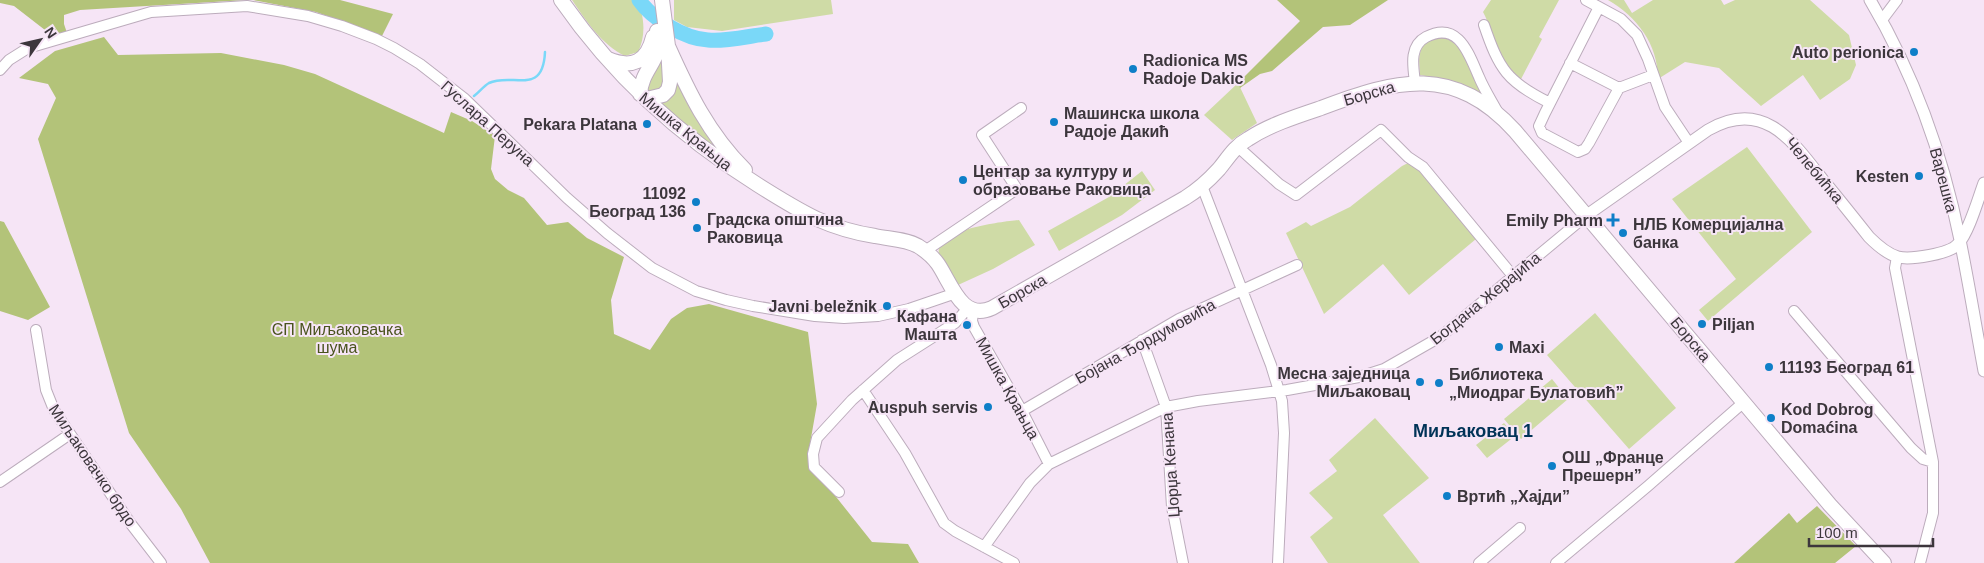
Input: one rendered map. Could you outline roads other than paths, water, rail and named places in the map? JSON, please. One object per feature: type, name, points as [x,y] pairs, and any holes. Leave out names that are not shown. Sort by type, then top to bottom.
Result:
[{"type":"main road","name":"Мишка Крањца","points":[[561,0],[605,57],[644,96],[706,151],[792,206],[825,222],[865,235],[911,242],[925,251],[938,264],[956,293],[970,309]]},
{"type":"main road","points":[[654,0],[659,39],[658,50],[655,59],[641,81],[644,96],[659,97],[668,90],[670,82],[668,46],[662,0]]},
{"type":"main road","points":[[605,57],[624,64],[642,58],[650,48],[656,26]]},
{"type":"main road","points":[[668,46],[690,96],[710,129],[736,162],[762,188]]},
{"type":"main road","name":"Борска","points":[[970,309],[982,312],[992,308],[1168,208],[1202,186],[1238,146],[1255,134],[1352,96],[1389,86],[1415,82],[1439,84],[1458,90],[1482,102],[1499,114],[1515,131],[1842,518],[1884,563]]},
{"type":"street","points":[[1586,0],[1621,19],[1631,27],[1642,44],[1665,107],[1689,143]]},
{"type":"street","name":"Варешка","points":[[1870,0],[1904,65],[1925,116],[1952,206],[1984,371]]},
{"type":"street","points":[[1882,20],[1897,0]]},
{"type":"street","name":"Гуслара Перуна","points":[[0,70],[9,60],[28,48],[151,12],[247,6],[308,16],[376,39],[420,64],[465,99],[566,198],[601,228],[652,268],[696,291],[761,308],[844,318],[878,316],[909,309],[956,293]]},
{"type":"street","points":[[1599,7],[1550,103],[1539,126],[1540,130],[1546,136],[1578,152],[1585,149],[1619,88],[1653,75]]},
{"type":"street","points":[[1484,25],[1496,58],[1510,78],[1524,90],[1550,103]]},
{"type":"street","points":[[1415,82],[1413,54],[1420,42],[1436,33],[1455,36],[1464,45],[1479,78],[1499,114]]},
{"type":"street","points":[[1570,63],[1619,88]]},
{"type":"street","points":[[925,251],[1017,189],[982,135],[1021,108]]},
{"type":"street","name":"Челебићка","points":[[1587,215],[1689,143],[1718,125],[1735,119],[1754,120],[1775,127],[1786,135],[1875,242],[1897,257]]},
{"type":"street","points":[[1238,146],[1279,184],[1296,195],[1381,130],[1408,158],[1423,167],[1512,276]]},
{"type":"street","points":[[1920,563],[1933,513],[1933,462],[1895,268],[1897,257],[1910,258],[1946,251],[1956,247],[1984,183]]},
{"type":"street","points":[[1202,186],[1280,391],[1284,434],[1278,563]]},
{"type":"street","points":[[1952,206],[1963,211],[1976,205]]},
{"type":"street","name":"Богдана Жерајића","points":[[984,547],[1030,483],[1049,464],[1166,407],[1280,391],[1359,376],[1384,369],[1440,337],[1587,215]]},
{"type":"street","name":"Бојана Ђордумовића","points":[[1022,411],[1195,310],[1242,291],[1297,265]]},
{"type":"street","points":[[839,492],[814,467],[814,448],[819,434],[863,390],[906,353],[954,323],[970,309]]},
{"type":"street","name":"Мишка Крањца","points":[[970,309],[974,327],[1022,411],[1049,464]]},
{"type":"street","points":[[1794,311],[1911,448],[1923,460],[1933,462]]},
{"type":"street","name":"Миљаковачко брдо","points":[[36,330],[49,401],[132,524],[161,563]]},
{"type":"street","name":"Џорџа Кенана","points":[[1142,340],[1166,407],[1172,507],[1183,563]]},
{"type":"street","points":[[863,390],[905,453],[944,523],[1014,563]]},
{"type":"street","points":[[1556,563],[1744,402]]},
{"type":"street","points":[[0,482],[70,434]]},
{"type":"street","points":[[1479,563],[1520,528]]},
{"type":"waterway","points":[[639,0],[660,21],[679,32],[699,39],[721,40],[766,34]]},
{"type":"waterway","points":[[474,96],[489,83],[498,80],[532,79],[539,74],[543,66],[545,52]]},
{"type":"place","name":"Auto perionica","points":[[1914,52]]},
{"type":"place","name":"Radionica MS Radoje Dakic","points":[[1133,69]]},
{"type":"place","name":"Машинска школа Радоје Дакић","points":[[1054,122]]},
{"type":"place","name":"Pekara Platana","points":[[647,124]]},
{"type":"place","name":"Kesten","points":[[1919,176]]},
{"type":"place","name":"Центар за културу и образовање Раковица","points":[[963,180]]},
{"type":"place","name":"11092 Београд 136","points":[[696,202]]},
{"type":"place","name":"Emily Pharm","points":[[1613,220]]},
{"type":"place","name":"Градска општина Раковица","points":[[697,228]]},
{"type":"place","name":"НЛБ Комерцијална банка","points":[[1623,233]]},
{"type":"place","name":"Javni beležnik","points":[[887,306]]},
{"type":"place","name":"Piljan","points":[[1702,324]]},
{"type":"place","name":"Кафана Машта","points":[[967,325]]},
{"type":"place","name":"Maxi","points":[[1499,347]]},
{"type":"place","name":"11193 Београд 61","points":[[1769,367]]},
{"type":"place","name":"Месна заједница Миљаковац","points":[[1420,382]]},
{"type":"place","name":"Библиотека „Миодраг Булатовић”","points":[[1439,383]]},
{"type":"place","name":"Auspuh servis","points":[[988,407]]},
{"type":"place","name":"Kod Dobrog Domaćina","points":[[1771,418]]},
{"type":"place","name":"ОШ „Франце Прешерн”","points":[[1552,466]]},
{"type":"place","name":"Вртић „Хајди”","points":[[1447,496]]},
{"type":"district","name":"Миљаковац 1","points":[[1473,431]]},
{"type":"park label","name":"СП Миљаковачка шума","points":[[337,338]]}]
